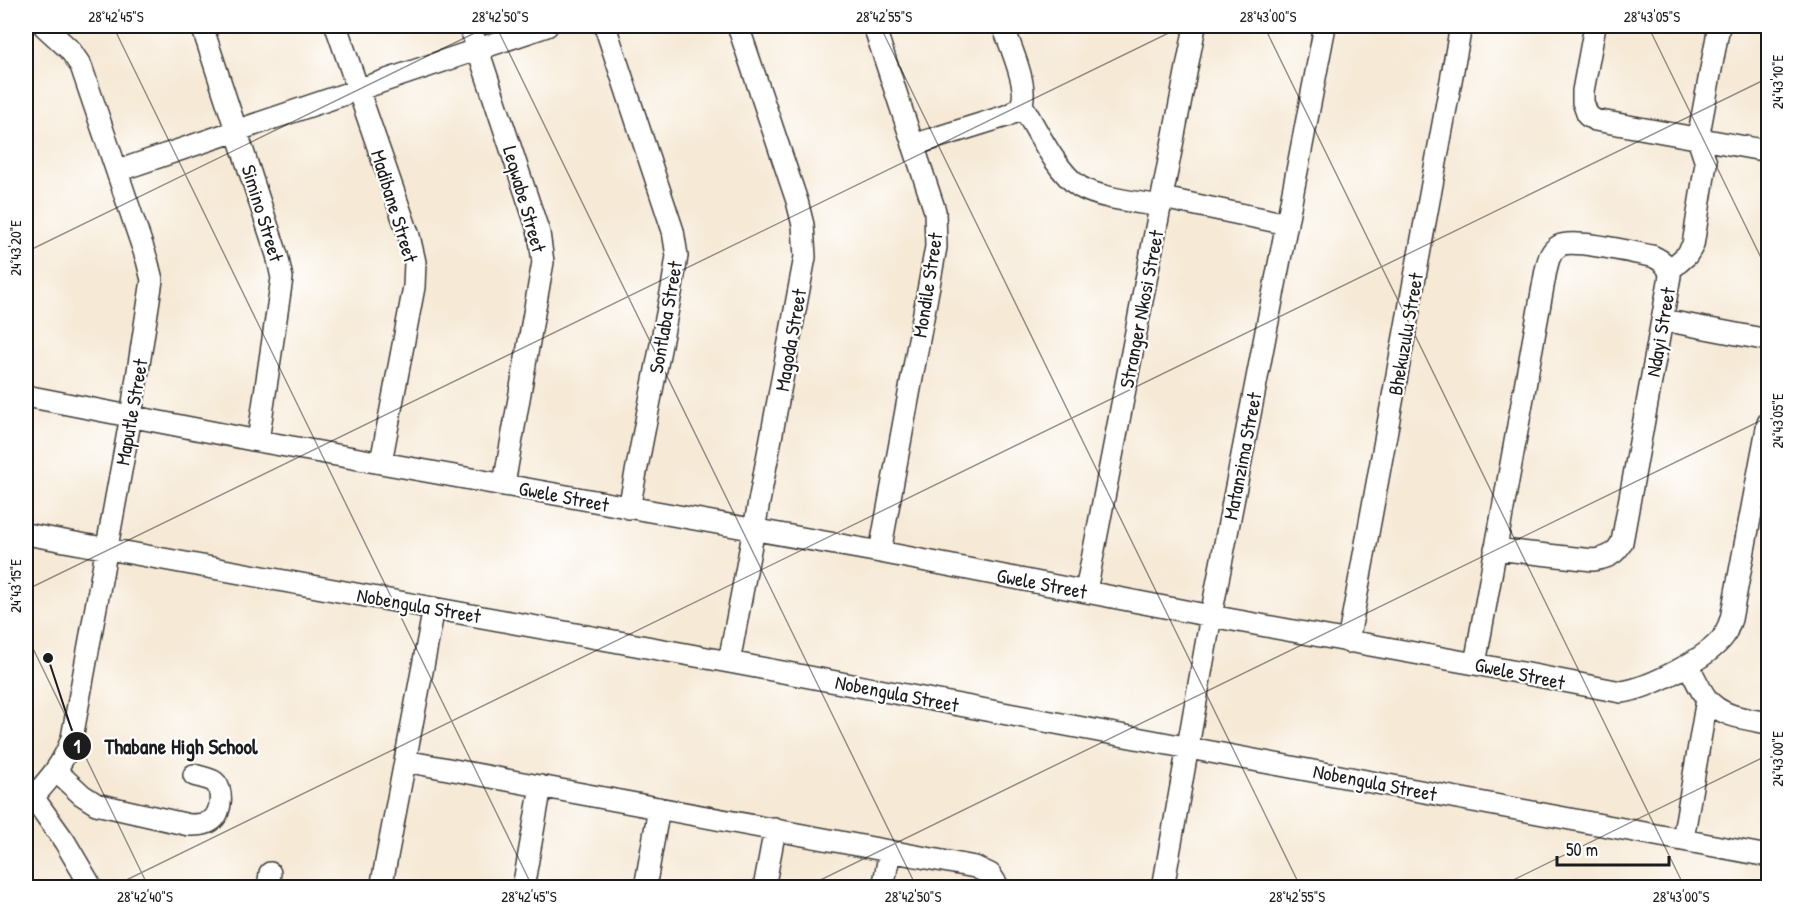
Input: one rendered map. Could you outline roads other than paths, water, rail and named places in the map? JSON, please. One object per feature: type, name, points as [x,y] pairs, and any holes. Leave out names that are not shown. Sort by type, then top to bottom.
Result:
[{"type":"street","name":"Maputle Street","points":[[29,801],[56,771],[66,755],[72,738],[131,416],[152,280],[81,66],[70,50],[44,26]]},
{"type":"street","name":"Simino Street","points":[[202,26],[237,129],[277,255],[282,278],[258,441]]},
{"type":"street","name":"Madibane Street","points":[[336,26],[409,236],[415,262],[414,287],[381,462]]},
{"type":"street","name":"Leqwabe Street","points":[[470,26],[538,233],[543,262],[504,484]]},
{"type":"street","points":[[117,171],[357,88],[547,26]]},
{"type":"street","name":"Sontlaba Street","points":[[605,26],[673,231],[677,256],[629,508]]},
{"type":"street","name":"Magoda Street","points":[[729,662],[806,242],[797,201],[738,26]]},
{"type":"street","name":"Mondile Street","points":[[874,26],[935,211],[936,247],[880,552]]},
{"type":"street","points":[[913,145],[1006,116],[1016,112],[1022,105],[1024,88],[1003,26]]},
{"type":"street","name":"Stranger Nkosi Street","points":[[1086,591],[1195,26]]},
{"type":"street","name":"Matanzima Street","points":[[1163,888],[1211,616],[1325,26]]},
{"type":"street","name":"Bhekuzulu Street","points":[[1348,642],[1461,26]]},
{"type":"street","points":[[1594,26],[1583,91],[1583,102],[1588,116],[1595,120],[1768,151]]},
{"type":"street","points":[[1670,270],[1687,255],[1693,245],[1706,163],[1698,139],[1719,26]]},
{"type":"street","points":[[1022,105],[1055,162],[1081,187],[1099,194],[1162,202],[1287,224]]},
{"type":"street","name":"Ndayi Street","points":[[1475,664],[1495,549],[1546,270],[1553,250],[1568,243],[1641,254],[1658,259],[1670,270],[1622,542],[1618,550],[1603,559],[1593,560],[1495,549]]},
{"type":"street","points":[[1663,320],[1768,340]]},
{"type":"street","name":"Gwele Street","points":[[26,396],[258,441],[880,552],[1621,692],[1635,691],[1688,664],[1723,637],[1731,619],[1765,460],[1768,423]]},
{"type":"street","name":"Nobengula Street","points":[[26,534],[729,662],[1768,856]]},
{"type":"street","points":[[381,888],[434,608]]},
{"type":"street","points":[[1688,664],[1707,699],[1719,710],[1768,723]]},
{"type":"street","points":[[1683,839],[1707,699]]},
{"type":"street","points":[[405,761],[975,867],[990,874],[999,888]]},
{"type":"street","points":[[56,771],[82,795],[96,804],[189,825],[199,825],[213,820],[217,815],[220,801],[218,787],[214,781],[194,775]]},
{"type":"street","points":[[523,888],[541,786]]},
{"type":"street","points":[[29,801],[65,842],[92,888]]},
{"type":"street","points":[[645,888],[659,808]]},
{"type":"street","points":[[764,888],[775,829]]},
{"type":"street","points":[[883,888],[890,851]]},
{"type":"place","name":"Thabane High School","points":[[48,658]]}]
